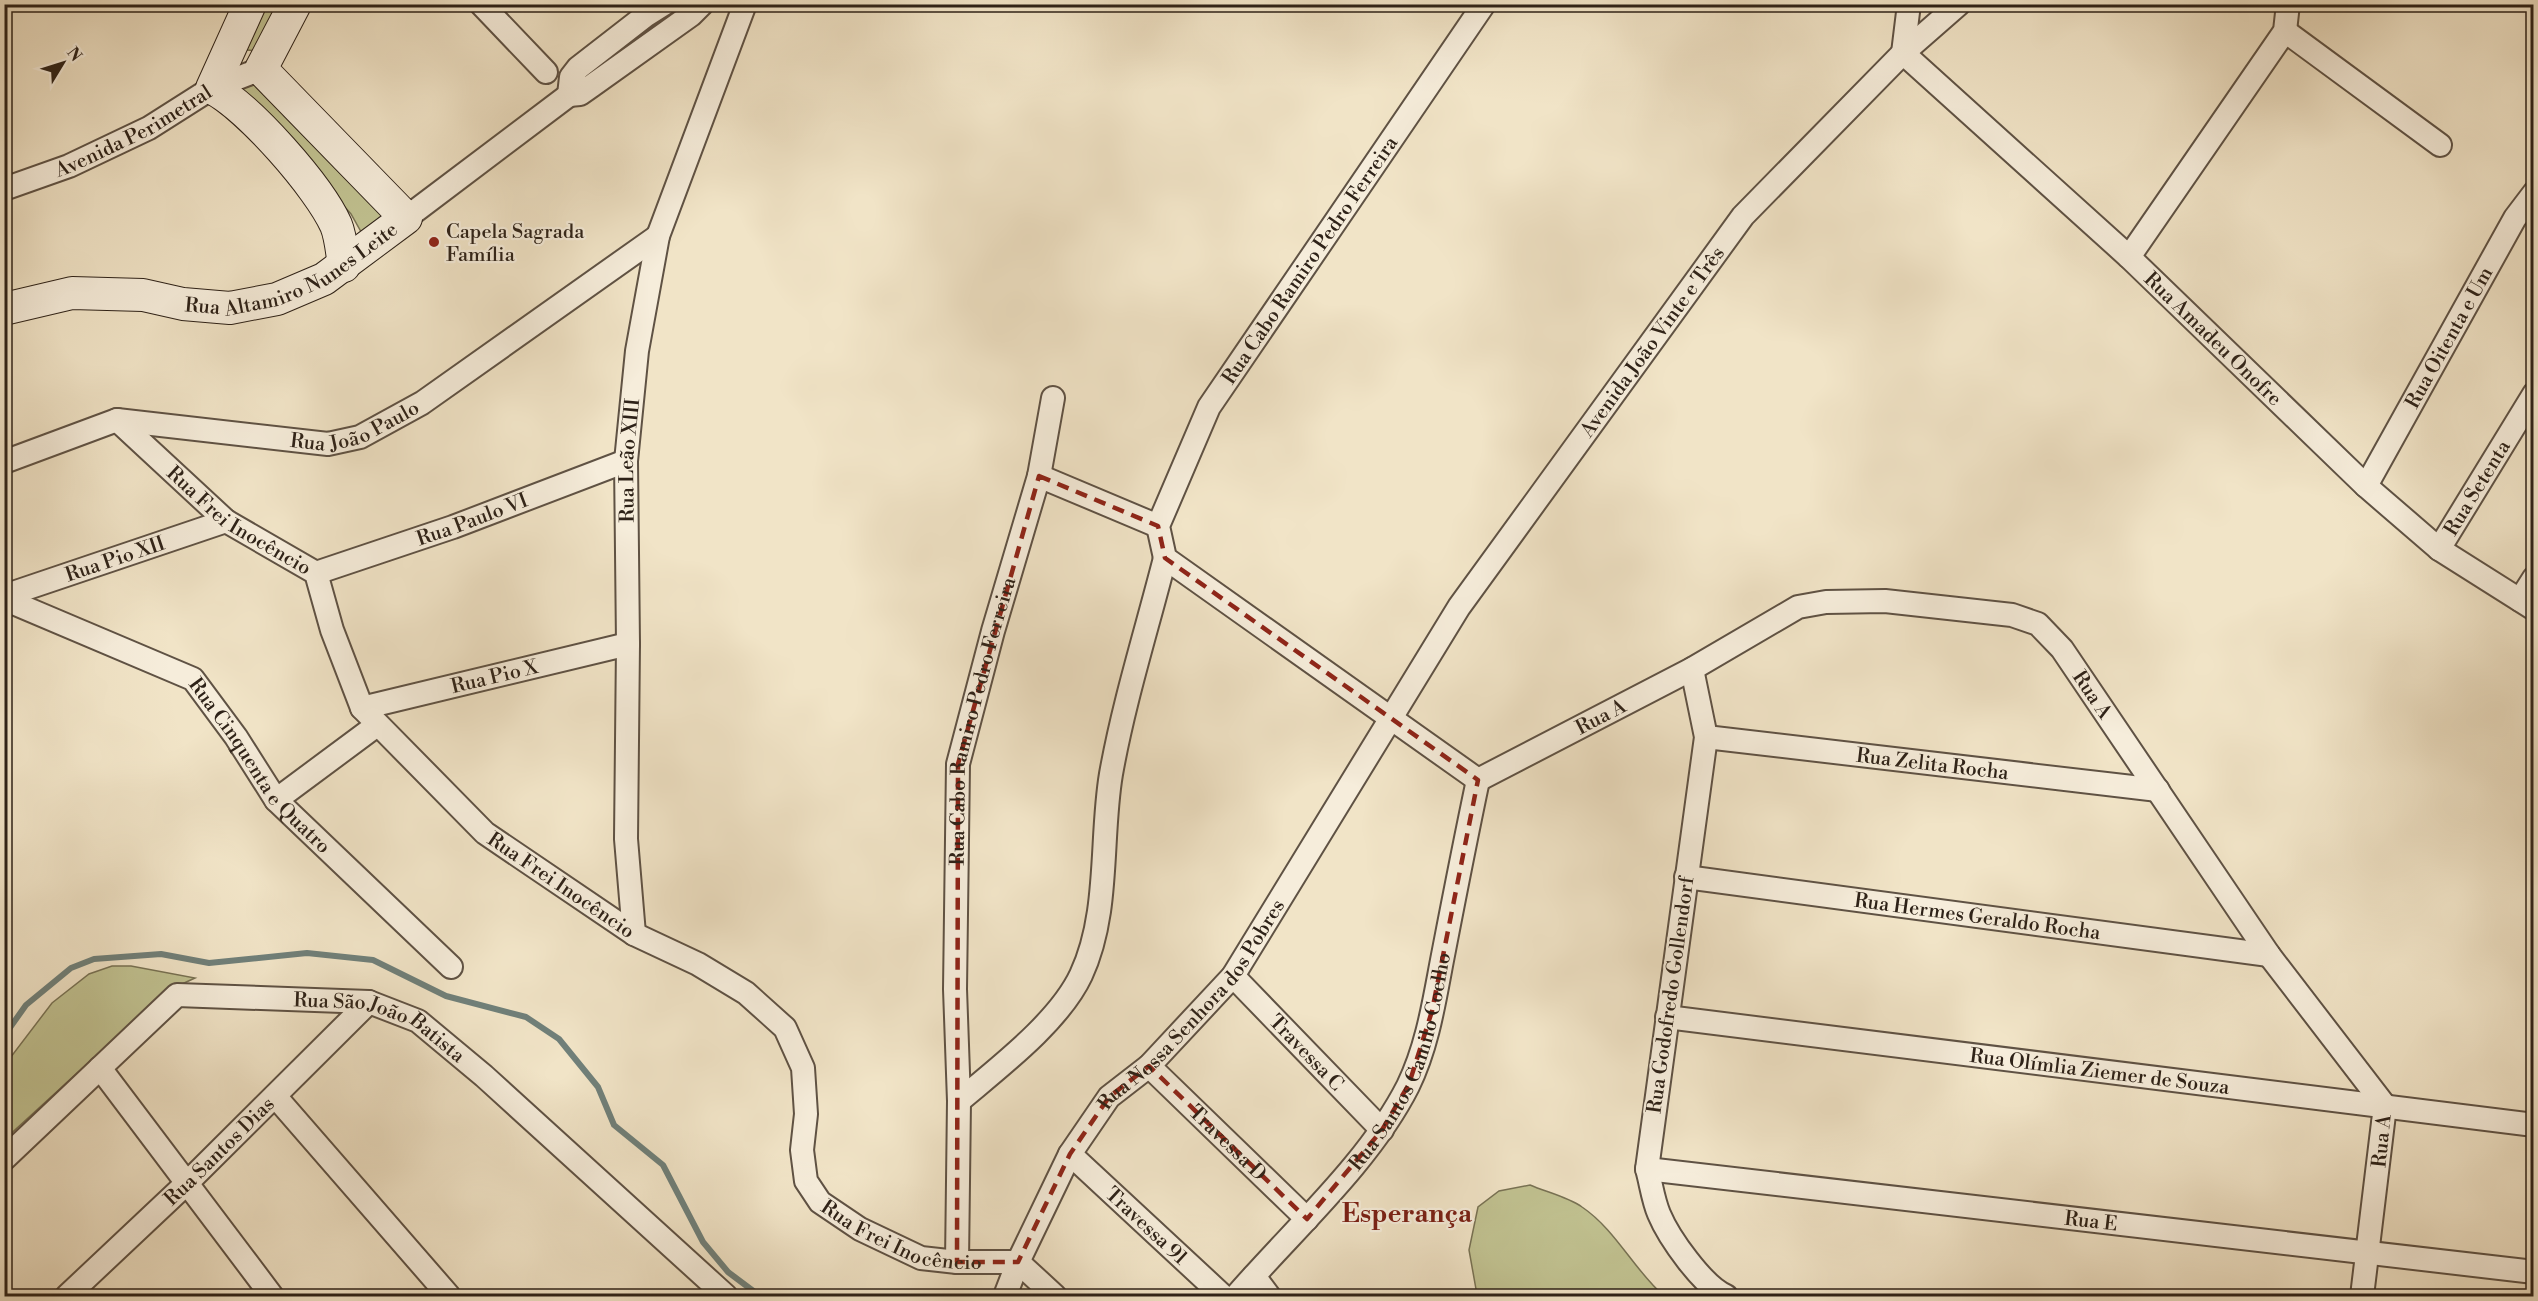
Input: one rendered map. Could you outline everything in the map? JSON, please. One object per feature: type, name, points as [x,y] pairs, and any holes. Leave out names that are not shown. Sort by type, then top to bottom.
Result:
[{"type":"main road","points":[[250,4],[212,88],[225,94],[241,108],[292,162],[324,202],[337,227],[344,266]]},
{"type":"main road","points":[[295,4],[261,69],[406,218]]},
{"type":"main road","name":"Rua Altamiro Nunes Leite","points":[[4,309],[72,292],[143,295],[183,303],[230,308],[277,299],[324,279],[406,218]]},
{"type":"street","points":[[481,4],[546,72]]},
{"type":"street","points":[[569,94],[571,78],[578,68],[664,4]]},
{"type":"street","name":"Rua Altamiro Nunes Leite","points":[[406,218],[569,94],[580,94],[692,15],[702,4]]},
{"type":"street","name":"Rua Leão XIII","points":[[634,934],[626,839],[628,644],[626,461],[637,351],[658,236],[745,4]]},
{"type":"street","name":"Rua Cabo Ramiro Pedro Ferreira","points":[[1158,526],[1209,407],[1484,4]]},
{"type":"street","points":[[1903,53],[1909,4]]},
{"type":"street","name":"Avenida João Vinte e Três","points":[[1391,719],[1459,607],[1743,216],[1903,53],[1959,4]]},
{"type":"street","points":[[2129,257],[2285,31],[2288,4]]},
{"type":"street","points":[[2285,31],[2440,145]]},
{"type":"street","name":"Rua Amadeu Onofre","points":[[1903,53],[2129,257],[2366,486],[2439,549],[2527,604]]},
{"type":"street","name":"Avenida Perimetral","points":[[4,189],[69,166],[139,133],[212,88],[261,69]]},
{"type":"street","name":"Rua Oitenta e Um","points":[[2366,486],[2515,218],[2534,193]]},
{"type":"street","name":"Rua João Paulo","points":[[4,462],[117,420],[328,444],[360,437],[422,403],[658,236]]},
{"type":"street","name":"Rua Setenta","points":[[2439,549],[2534,394]]},
{"type":"street","name":"Rua Cabo Ramiro Pedro Ferreira","points":[[957,1262],[959,1101],[955,989],[958,764],[993,630],[1039,476],[1053,398]]},
{"type":"street","name":"Rua Frei Inocêncio","points":[[117,420],[226,521],[316,573],[332,630],[370,716],[485,833],[634,934],[698,964],[747,993],[785,1028],[803,1068],[806,1114],[802,1150],[807,1181],[820,1202],[860,1229],[921,1258],[957,1262],[1018,1262]]},
{"type":"street","name":"Rua Paulo VI","points":[[316,573],[453,527],[626,461]]},
{"type":"street","points":[[959,1101],[1022,1047],[1055,1012],[1081,977],[1092,946],[1100,893],[1111,775],[1165,558],[1158,526],[1039,476]]},
{"type":"street","name":"Rua Pio XII","points":[[4,598],[226,521]]},
{"type":"street","points":[[1165,558],[1478,780]]},
{"type":"street","points":[[2527,604],[2534,578]]},
{"type":"street","name":"Rua Cinquenta e Quatro","points":[[4,598],[193,679],[236,737],[276,800],[451,967]]},
{"type":"street","name":"Rua A","points":[[1478,780],[1692,669],[1798,607],[1826,602],[1885,601],[2012,615],[2038,624],[2062,649],[2269,955],[2385,1106],[2362,1296]]},
{"type":"street","name":"Rua Pio X","points":[[370,716],[628,644]]},
{"type":"street","name":"Rua Godofredo Gollendorf","points":[[1692,669],[1706,736],[1647,1169],[1659,1215],[1689,1264],[1719,1293],[1726,1296]]},
{"type":"street","points":[[276,800],[370,716]]},
{"type":"street","name":"Rua Nossa Senhora dos Pobres","points":[[1005,1296],[1018,1262],[1070,1154],[1108,1097],[1149,1066],[1233,976],[1391,719]]},
{"type":"street","name":"Rua Zelita Rocha","points":[[1706,736],[2158,790]]},
{"type":"street","name":"Rua Santos Camilo Coelho","points":[[1236,1296],[1307,1219],[1382,1130],[1409,1084],[1421,1053],[1432,1011],[1478,780]]},
{"type":"street","name":"Rua Hermes Geraldo Rocha","points":[[1686,877],[2269,955]]},
{"type":"street","name":"Travessa C","points":[[1233,976],[1382,1130]]},
{"type":"street","name":"Rua São João Batista","points":[[4,1159],[177,995],[369,1002],[418,1021],[483,1076],[726,1296]]},
{"type":"street","name":"Rua Santos Dias","points":[[67,1296],[187,1183],[369,1002]]},
{"type":"street","name":"Rua Olímlia Ziemer de Souza","points":[[1667,1017],[2534,1125]]},
{"type":"street","name":"Travessa D","points":[[1149,1066],[1307,1219]]},
{"type":"street","points":[[100,1068],[187,1183],[265,1294]]},
{"type":"street","points":[[275,1096],[449,1296]]},
{"type":"street","name":"Travessa 91","points":[[1070,1154],[1224,1296]]},
{"type":"street","name":"Rua E","points":[[1647,1169],[2534,1272]]},
{"type":"street","points":[[1018,1262],[1055,1296]]},
{"type":"street","points":[[1254,1276],[1269,1296]]},
{"type":"highlighted area","points":[[1039,476],[1158,526],[1165,558],[1478,780],[1432,1011],[1409,1084],[1382,1130],[1307,1219],[1149,1066],[1109,1097],[1070,1154],[1018,1262],[957,1262],[958,764]]},
{"type":"green space","points":[[257,5],[283,5],[259,51],[235,49]]},
{"type":"green space","points":[[264,82],[372,199],[387,223],[364,237],[351,214],[240,89]]},
{"type":"green space","points":[[112,966],[131,966],[195,978],[167,991],[5,1139],[4,1066],[52,1003],[89,974]]},
{"type":"green space","points":[[1530,1185],[1570,1200],[1594,1216],[1664,1296],[1472,1296],[1476,1289],[1469,1250],[1478,1207],[1499,1191]]},
{"type":"waterway","points":[[4,1036],[26,1005],[71,968],[94,959],[161,954],[209,963],[307,953],[373,960],[446,996],[526,1017],[559,1039],[598,1087],[614,1125],[663,1165],[703,1242],[728,1272],[760,1296]]},
{"type":"place","name":"Capela Sagrada Família","points":[[434,242]]},
{"type":"district","name":"Esperança","points":[[1407,1213]]}]
